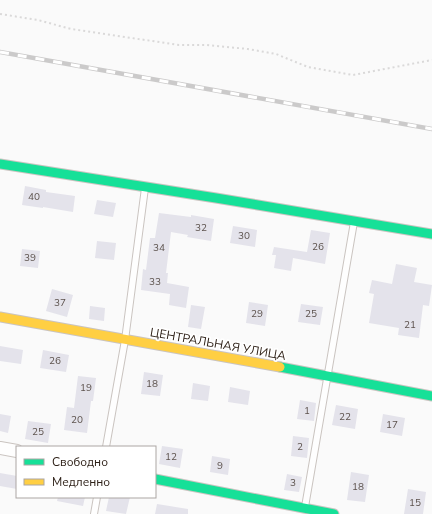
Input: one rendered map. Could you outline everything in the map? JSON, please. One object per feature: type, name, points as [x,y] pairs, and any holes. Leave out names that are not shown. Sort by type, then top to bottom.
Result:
[{"type":"street","points":[[0,164],[146,186],[432,234]]},
{"type":"street","name":"ЦЕНТРАЛЬНАЯ УЛИЦА","points":[[0,317],[432,396]]},
{"type":"street","points":[[0,448],[16,451]]},
{"type":"street","points":[[156,479],[304,511],[334,514]]},
{"type":"lane","points":[[106,446],[126,340],[146,186]]},
{"type":"lane","points":[[304,511],[355,220]]},
{"type":"lane","points":[[94,514],[98,498]]},
{"type":"path","points":[[0,14],[38,20],[71,29],[179,45],[207,45],[248,49],[276,54],[308,67],[354,75],[432,60]]},
{"type":"building","points":[[25,186],[46,190],[46,192],[75,196],[73,212],[22,205]]},
{"type":"building","points":[[97,200],[116,203],[113,217],[94,214]]},
{"type":"building","points":[[159,213],[191,217],[191,215],[214,219],[211,241],[187,237],[188,235],[171,232],[166,273],[168,273],[167,283],[189,287],[186,308],[169,305],[170,294],[141,290],[143,269],[146,270],[150,238],[155,238]]},
{"type":"building","points":[[233,226],[257,230],[255,247],[230,243]]},
{"type":"building","points":[[311,230],[330,233],[325,264],[293,258],[291,271],[274,268],[276,255],[272,255],[274,247],[307,252]]},
{"type":"building","points":[[97,241],[116,243],[114,260],[95,258]]},
{"type":"building","points":[[22,249],[40,251],[38,268],[20,266]]},
{"type":"building","points":[[396,264],[417,268],[414,282],[432,285],[429,306],[423,305],[419,338],[398,335],[399,328],[369,323],[374,294],[369,293],[372,280],[392,284]]},
{"type":"building","points":[[52,289],[73,295],[67,317],[46,311]]},
{"type":"building","points":[[249,302],[268,305],[265,326],[246,323]]},
{"type":"building","points":[[301,304],[323,307],[320,325],[298,322]]},
{"type":"building","points":[[191,305],[205,307],[201,329],[188,327]]},
{"type":"building","points":[[90,306],[105,308],[104,321],[89,319]]},
{"type":"building","points":[[0,346],[23,350],[21,364],[0,361]]},
{"type":"building","points":[[43,350],[69,355],[66,372],[40,368]]},
{"type":"building","points":[[144,372],[163,375],[160,396],[141,394]]},
{"type":"building","points":[[78,376],[96,378],[93,401],[91,401],[87,433],[64,430],[67,407],[74,408]]},
{"type":"building","points":[[193,383],[210,386],[208,401],[191,399]]},
{"type":"building","points":[[230,387],[250,391],[248,405],[228,402]]},
{"type":"building","points":[[300,400],[316,403],[314,421],[297,419]]},
{"type":"building","points":[[336,405],[358,409],[355,429],[332,425]]},
{"type":"building","points":[[0,414],[11,416],[8,433],[0,431]]},
{"type":"building","points":[[383,414],[405,418],[402,436],[380,432]]},
{"type":"building","points":[[28,421],[51,424],[48,443],[25,439]]},
{"type":"building","points":[[293,436],[309,438],[307,458],[291,456]]},
{"type":"building","points":[[162,446],[183,449],[180,468],[159,464]]},
{"type":"building","points":[[212,456],[230,459],[228,475],[210,472]]},
{"type":"building","points":[[351,472],[369,475],[365,502],[347,500]]},
{"type":"building","points":[[0,473],[16,476],[16,489],[0,486]]},
{"type":"building","points":[[287,474],[302,477],[299,492],[284,490]]},
{"type":"building","points":[[408,489],[426,492],[423,514],[404,514]]},
{"type":"building","points":[[58,498],[85,498],[83,506],[57,501]]},
{"type":"building","points":[[109,498],[130,498],[126,514],[106,511]]},
{"type":"building","points":[[157,504],[188,509],[188,514],[155,514]]},
{"type":"railway","points":[[0,52],[432,129]]},
{"type":"traffic: fast","points":[[0,164],[432,234]]},
{"type":"traffic: fast","points":[[280,367],[432,396]]},
{"type":"traffic: fast","points":[[156,479],[334,514]]},
{"type":"traffic: slow","points":[[0,317],[280,367]]}]
